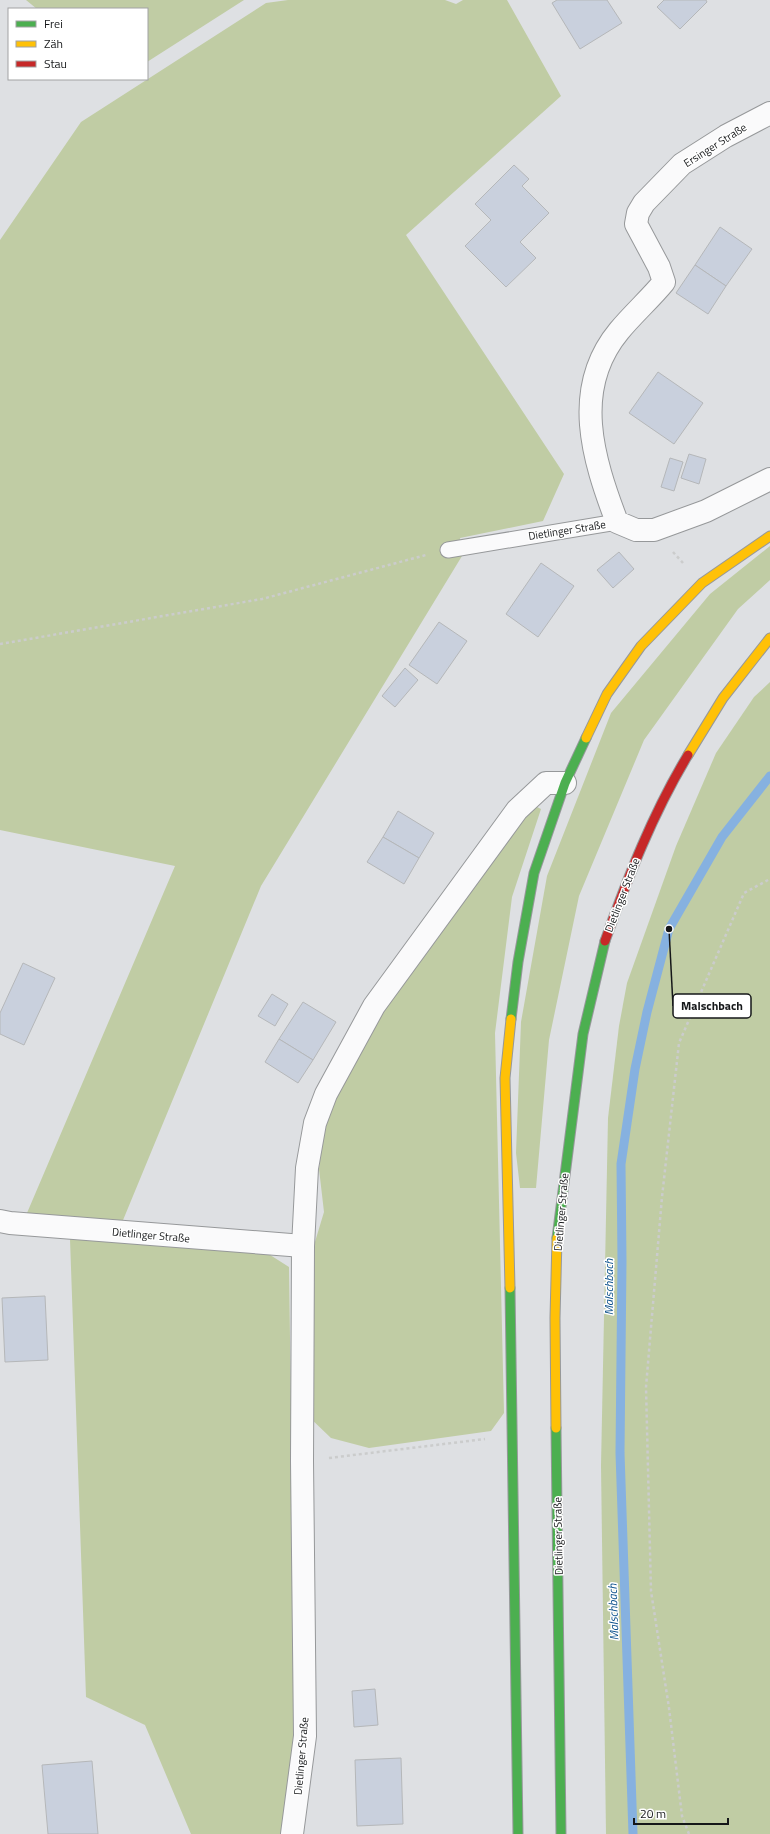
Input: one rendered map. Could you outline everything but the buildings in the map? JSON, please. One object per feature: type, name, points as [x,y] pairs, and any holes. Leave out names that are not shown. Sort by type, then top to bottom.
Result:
[{"type":"street","name":"Ersinger Straße","points":[[617,522],[602,483],[592,433],[590,413],[594,376],[604,355],[618,332],[664,282],[659,267],[636,224],[638,213],[644,203],[682,164],[726,136],[770,113]]},
{"type":"street","name":"Dietlinger Straße","points":[[617,522],[636,530],[654,530],[706,511],[770,479]]},
{"type":"street","points":[[518,1834],[513,1437],[506,1070],[518,962],[534,873],[565,783],[607,694],[641,646],[664,620],[702,583],[770,536]]},
{"type":"street","name":"Dietlinger Straße","points":[[561,1834],[555,1318],[557,1246],[560,1207],[583,1034],[604,943],[636,857],[676,775],[723,698],[770,638]]},
{"type":"street","name":"Dietlinger Straße","points":[[292,1834],[305,1736],[302,1461],[303,1246],[307,1168],[315,1123],[326,1094],[374,1006],[517,810],[546,783],[565,783]]},
{"type":"street","name":"Dietlinger Straße","points":[[0,1220],[10,1223],[122,1233],[303,1246]]},
{"type":"lane","name":"Dietlinger Straße","points":[[448,550],[617,522]]},
{"type":"path","points":[[654,530],[702,583]]},
{"type":"path","points":[[0,644],[262,599],[448,550]]},
{"type":"path","points":[[689,1834],[682,1816],[669,1708],[651,1591],[646,1387],[661,1204],[679,1043],[744,893],[770,879]]},
{"type":"path","points":[[302,1461],[513,1437]]},
{"type":"green space","points":[[26,0],[244,0],[148,61],[148,8],[36,8]]},
{"type":"green space","points":[[288,0],[445,0],[456,4],[463,0],[507,0],[561,96],[406,235],[564,474],[543,521],[460,538],[462,556],[261,886],[121,1225],[27,1213],[175,866],[0,830],[0,240],[81,122],[266,3]]},
{"type":"green space","points":[[770,546],[770,580],[738,609],[644,740],[579,896],[549,1040],[536,1188],[520,1188],[516,1153],[521,1022],[547,876],[611,713],[710,594]]},
{"type":"green space","points":[[770,682],[770,1834],[606,1834],[601,1466],[608,1118],[619,1026],[627,983],[676,846],[716,753],[754,697]]},
{"type":"green space","points":[[533,805],[541,809],[512,897],[495,1033],[504,1413],[491,1431],[369,1448],[331,1438],[307,1415],[311,1255],[324,1212],[319,1169],[324,1126],[343,1084],[388,1003]]},
{"type":"green space","points":[[70,1239],[267,1253],[289,1267],[296,1761],[282,1834],[191,1834],[145,1725],[86,1697]]},
{"type":"waterway","name":"Malschbach","points":[[633,1834],[620,1453],[622,1261],[621,1164],[635,1069],[647,1012],[669,929],[722,837],[770,776]]},
{"type":"traffic: fast","points":[[511,1019],[518,962],[534,873],[565,783],[586,738]]},
{"type":"traffic: fast","points":[[557,1238],[583,1034],[605,941]]},
{"type":"traffic: fast","points":[[510,1288],[518,1834]]},
{"type":"traffic: fast","points":[[556,1428],[561,1834]]},
{"type":"traffic: slow","points":[[586,738],[607,694],[641,646],[702,583],[770,536]]},
{"type":"traffic: slow","points":[[688,755],[723,698],[770,638]]},
{"type":"traffic: slow","points":[[510,1288],[505,1078],[511,1019]]},
{"type":"traffic: slow","points":[[556,1428],[555,1318],[557,1238]]},
{"type":"traffic: jam","points":[[605,941],[652,822],[688,755]]},
{"type":"place","name":"Malschbach","points":[[669,929]]}]
